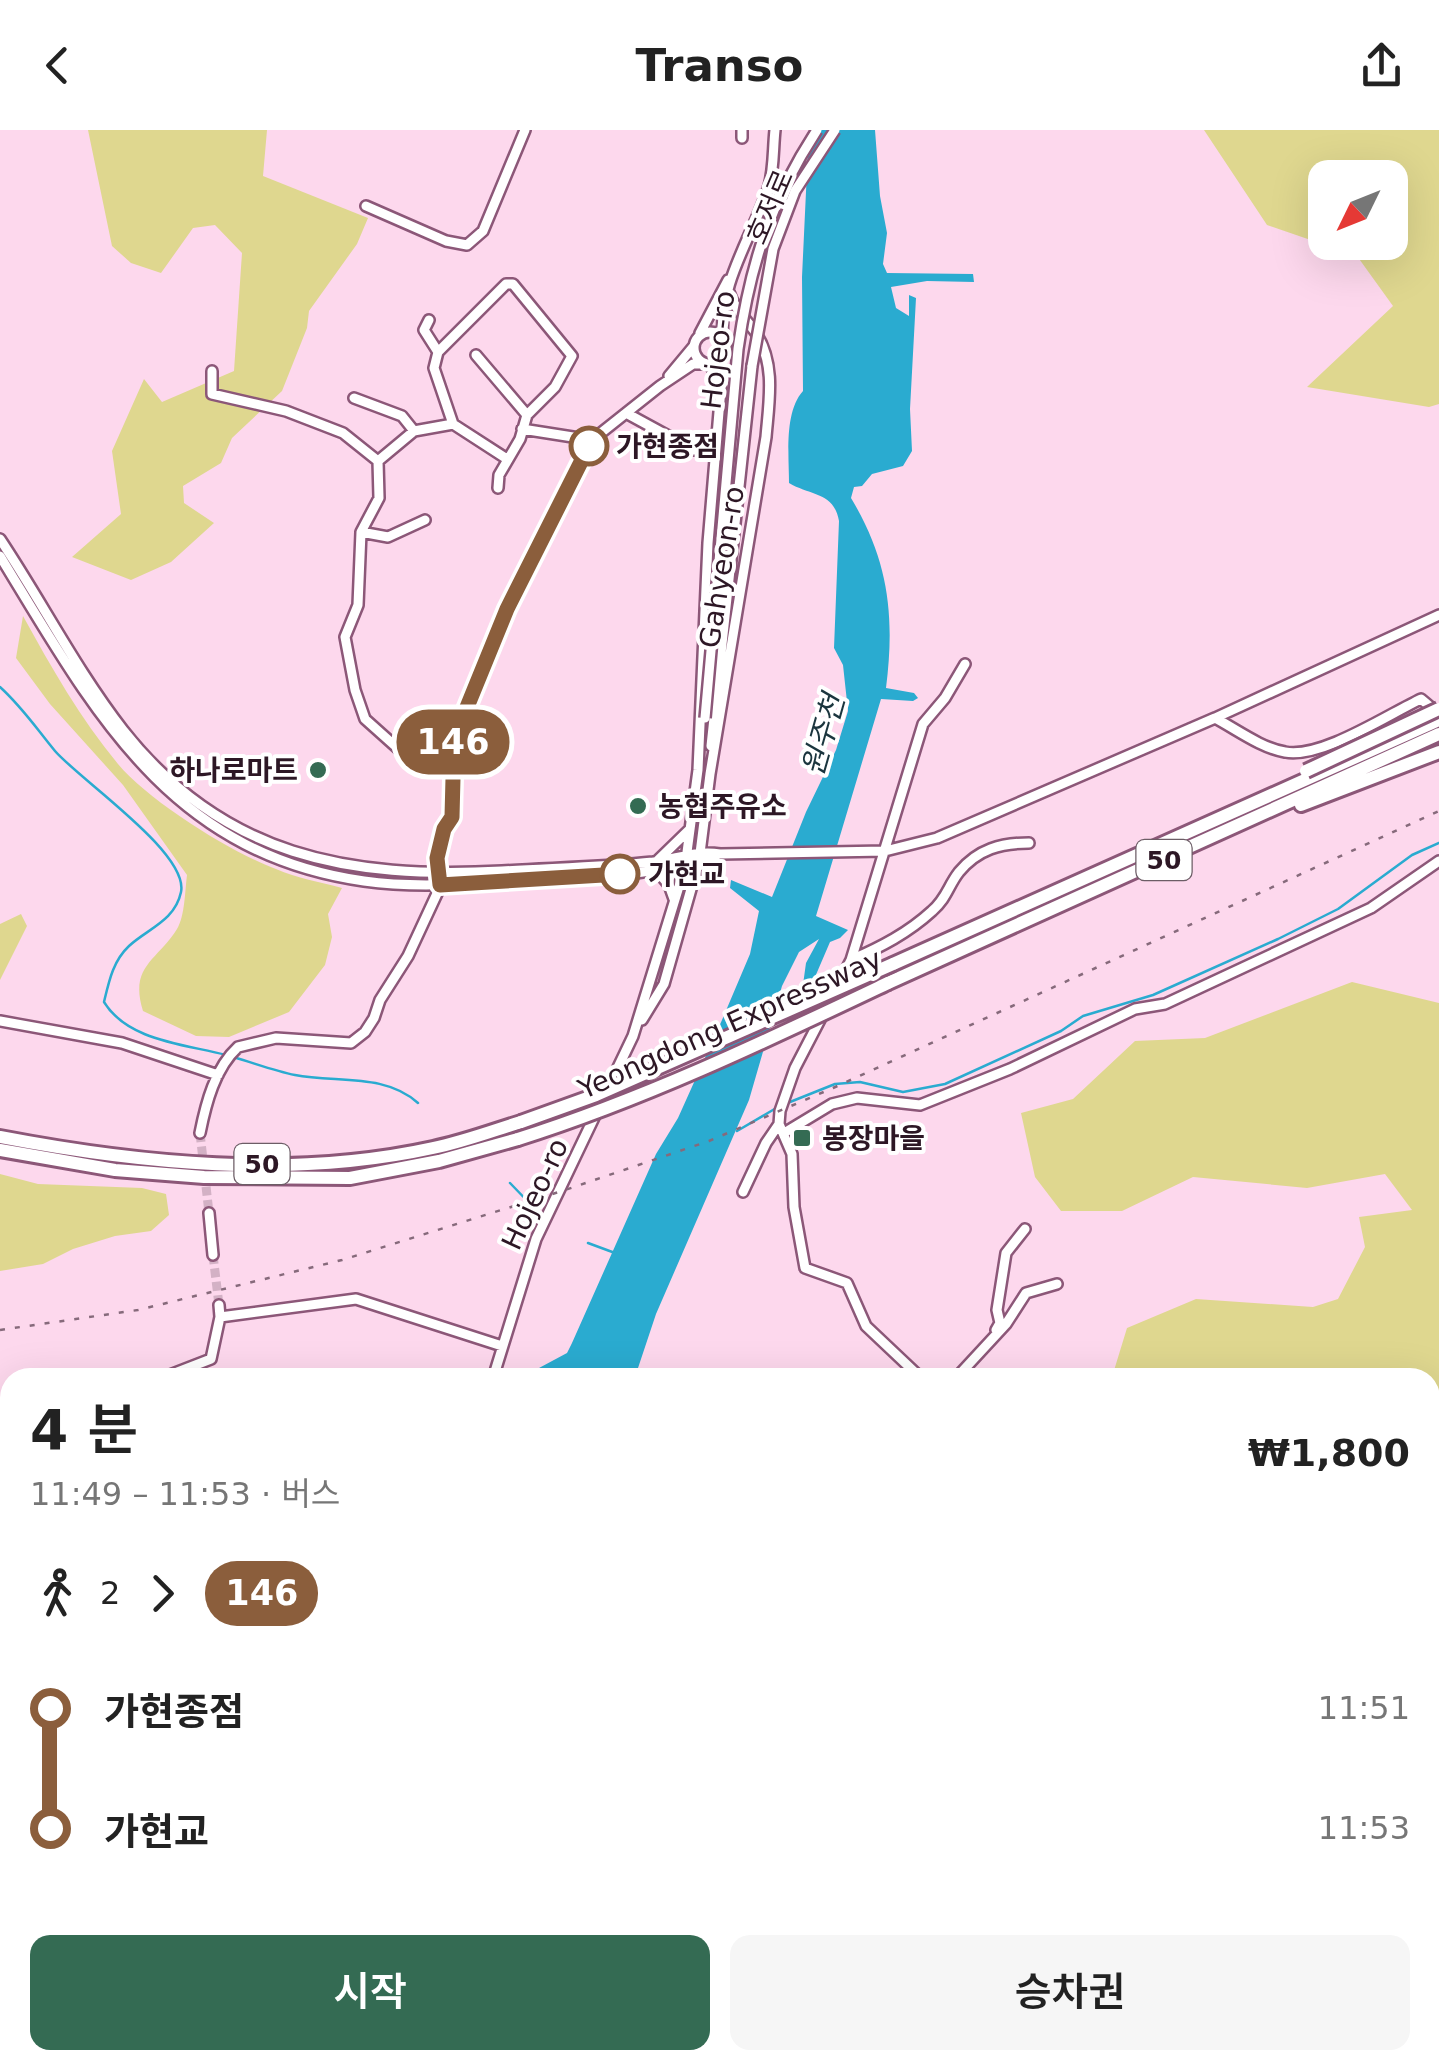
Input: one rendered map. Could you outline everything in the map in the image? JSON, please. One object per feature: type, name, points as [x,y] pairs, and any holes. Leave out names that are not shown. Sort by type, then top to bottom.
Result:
[{"type":"highway","points":[[1202,825],[1306,771],[1437,713]]},
{"type":"highway","name":"Yeongdong Expressway","points":[[0,1137],[110,1156],[278,1164],[346,1162],[434,1148],[596,1095],[710,1047],[1202,825],[1437,713]]},
{"type":"highway","name":"Yeongdong Expressway","points":[[0,1150],[115,1170],[268,1179],[350,1178],[439,1161],[562,1125],[673,1080],[1439,734]]},
{"type":"highway","points":[[1242,825],[1439,752]]},
{"type":"street","points":[[366,206],[446,242],[467,245],[483,231],[525,130]]},
{"type":"street","points":[[660,386],[694,346],[734,268],[770,184],[775,130]]},
{"type":"street","name":"Hojeo-ro","points":[[496,1368],[536,1239],[633,1036],[664,984],[700,856],[710,774],[708,725],[738,349],[746,293],[759,243],[798,158],[817,130]]},
{"type":"street","name":"호저로","points":[[708,725],[752,366],[767,278],[795,191],[834,130]]},
{"type":"street","points":[[200,1133],[206,1105],[233,1051],[276,1038],[351,1042],[365,1032],[415,943],[440,880],[437,858],[454,802],[454,739],[507,609],[592,440],[692,364],[720,361],[726,353],[724,308],[734,268]]},
{"type":"street","points":[[498,488],[527,416],[554,387],[572,356],[513,284],[506,284],[438,352],[434,368],[453,424],[507,460]]},
{"type":"street","name":"Gahyeon-ro","points":[[708,725],[766,438],[770,387],[767,354],[754,330],[736,310],[730,292]]},
{"type":"street","points":[[429,320],[424,330],[438,352]]},
{"type":"street","points":[[699,335],[710,331],[724,338]]},
{"type":"street","points":[[694,346],[696,356],[708,364],[721,388],[708,543],[708,725]]},
{"type":"street","points":[[476,356],[527,416]]},
{"type":"street","points":[[212,371],[212,394],[286,411],[343,432],[378,461],[379,498],[361,532],[358,605],[345,637],[355,690],[365,718],[403,753],[434,766],[452,767]]},
{"type":"street","points":[[354,398],[402,416],[414,431]]},
{"type":"street","points":[[626,413],[694,450]]},
{"type":"street","points":[[378,461],[414,431],[453,424]]},
{"type":"street","points":[[522,429],[592,440]]},
{"type":"street","points":[[361,532],[388,537],[425,520]]},
{"type":"street","points":[[0,539],[104,704],[173,785],[246,834],[312,860],[440,880]]},
{"type":"street","points":[[0,556],[97,711],[150,776],[194,812],[248,843],[308,869],[364,881],[440,880],[685,867],[700,856]]},
{"type":"street","points":[[657,867],[686,855],[885,851],[937,838],[1215,718],[1439,615]]},
{"type":"street","points":[[910,1368],[866,1326],[847,1284],[804,1268],[794,1207],[792,1154],[780,1111],[795,1068],[851,960],[923,724],[945,698],[965,664]]},
{"type":"street","points":[[1215,718],[1280,752],[1300,754],[1421,699],[1437,713]]},
{"type":"street","name":"Hojeo-ro","points":[[633,1036],[685,867],[708,725]]},
{"type":"street","points":[[657,867],[690,829]]},
{"type":"street","points":[[851,960],[886,945],[922,920],[948,895],[957,874],[973,858],[990,847],[1029,843]]},
{"type":"street","points":[[742,1192],[766,1143],[782,1128],[832,1104],[857,1098],[920,1104],[961,1090],[1135,1009],[1165,1004],[1372,908],[1439,861]]},
{"type":"street","points":[[657,867],[670,884],[675,903]]},
{"type":"street","points":[[0,1021],[122,1043],[220,1071]]},
{"type":"street","points":[[209,1212],[213,1255]]},
{"type":"street","points":[[965,1368],[976,1359],[1000,1323],[997,1310],[1006,1252],[1025,1229]]},
{"type":"street","points":[[989,1340],[1006,1324],[1026,1294],[1058,1284]]},
{"type":"street","points":[[220,1317],[356,1299],[502,1346]]},
{"type":"street","points":[[188,1368],[211,1359],[219,1305]]},
{"type":"shaded area","points":[[88,130],[267,130],[263,176],[368,218],[357,244],[309,311],[307,328],[282,391],[232,438],[221,463],[183,486],[184,503],[214,523],[171,562],[131,580],[72,557],[121,514],[112,451],[144,379],[162,402],[234,371],[242,253],[215,225],[193,228],[161,273],[131,263],[112,246]]},
{"type":"shaded area","points":[[1204,130],[1439,130],[1439,404],[1429,407],[1307,387],[1393,306],[1360,260],[1408,260],[1408,160],[1308,160],[1308,239],[1267,225]]},
{"type":"shaded area","points":[[23,616],[91,729],[118,764],[149,794],[236,851],[292,875],[342,888],[328,914],[332,937],[325,965],[289,1012],[229,1037],[196,1036],[143,1011],[142,974],[180,924],[187,875],[123,785],[50,704],[16,658]]},
{"type":"shaded area","points":[[21,914],[27,926],[0,980],[0,924]]},
{"type":"shaded area","points":[[1352,982],[1439,1003],[1439,1368],[1115,1368],[1127,1328],[1196,1299],[1313,1307],[1338,1299],[1365,1247],[1359,1217],[1412,1210],[1385,1174],[1307,1188],[1193,1177],[1122,1211],[1061,1211],[1035,1177],[1021,1113],[1073,1099],[1135,1041],[1205,1038]]},
{"type":"shaded area","points":[[0,1174],[38,1184],[142,1188],[166,1194],[169,1215],[151,1231],[115,1236],[73,1249],[43,1264],[0,1271]]},
{"type":"water","points":[[815,130],[875,130],[887,233],[883,264],[887,273],[973,274],[974,282],[927,281],[891,287],[896,308],[909,316],[909,295],[916,298],[910,409],[912,451],[903,466],[872,474],[862,486],[854,487],[851,498],[874,544],[886,590],[890,637],[886,688],[914,693],[918,698],[881,699],[816,916],[848,930],[830,942],[815,977],[803,1023],[801,999],[806,963],[819,939],[799,952],[782,986],[749,1100],[656,1314],[638,1368],[539,1368],[567,1353],[750,954],[759,911],[730,888],[731,880],[772,897],[836,750],[848,711],[843,665],[834,648],[839,521],[827,500],[789,483],[790,422],[803,391],[802,277],[808,149],[815,143]]},
{"type":"waterway","points":[[0,687],[55,751],[151,838],[179,876],[178,902],[160,924],[136,940],[119,958],[104,1002],[114,1015],[142,1033],[226,1055]]},
{"type":"waterway","points":[[785,1104],[835,1084],[860,1082],[903,1092],[945,1084],[1061,1031],[1083,1016],[1153,995],[1278,939],[1338,909],[1412,855],[1439,843]]},
{"type":"waterway","points":[[233,1057],[295,1075],[376,1083],[418,1103]]},
{"type":"waterway","points":[[737,1131],[778,1107]]},
{"type":"waterway","points":[[510,1183],[537,1211]]},
{"type":"waterway","points":[[588,1243],[615,1253]]},
{"type":"tunnel","points":[[200,1133],[209,1213]]},
{"type":"tunnel","points":[[213,1255],[219,1305]]},
{"type":"railway","points":[[0,1330],[138,1310],[342,1260],[709,1141],[1439,811]]},
{"type":"bus line","name":"146","points":[[589,446],[507,609],[454,739],[452,817],[444,829],[437,858],[440,885],[620,874]]},
{"type":"place","name":"가현종점","points":[[589,446]]},
{"type":"place","name":"하나로마트","points":[[318,770]]},
{"type":"place","name":"농협주유소","points":[[638,806]]},
{"type":"place","name":"가현교","points":[[620,874]]},
{"type":"place","name":"봉장마을","points":[[802,1138]]},
{"type":"water label","name":"원주천","points":[[823,735]]}]
